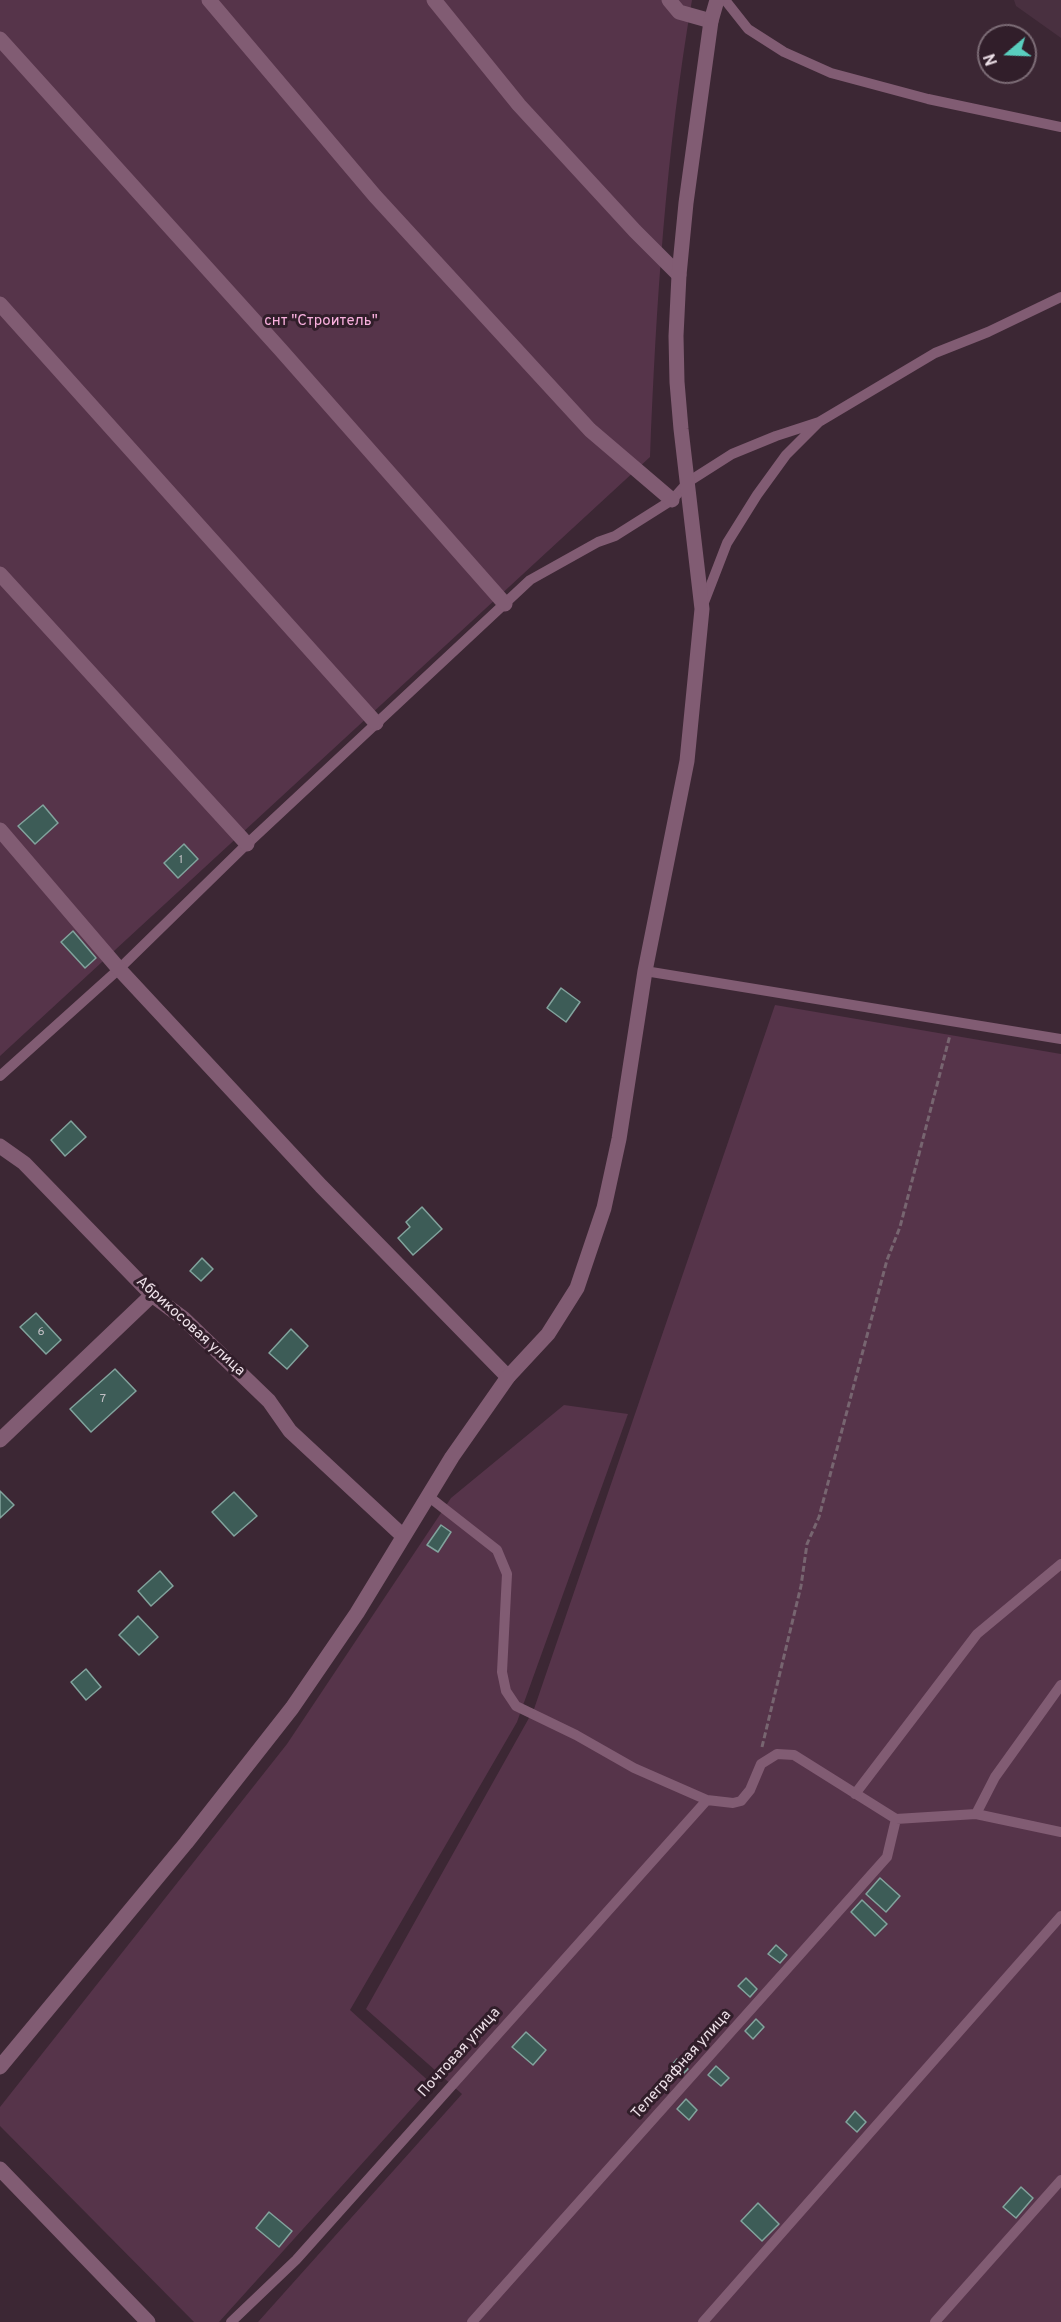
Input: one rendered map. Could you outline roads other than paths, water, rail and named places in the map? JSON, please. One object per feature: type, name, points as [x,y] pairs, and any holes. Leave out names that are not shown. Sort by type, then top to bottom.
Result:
[{"type":"street","points":[[209,0],[375,196],[582,421],[672,500]]},
{"type":"street","points":[[434,0],[519,105],[634,231],[679,274]]},
{"type":"street","points":[[669,0],[679,12],[711,21]]},
{"type":"street","points":[[0,2067],[186,1843],[292,1708],[357,1613],[428,1496],[508,1377],[548,1334],[577,1288],[604,1208],[619,1139],[645,971],[687,761],[702,609],[677,382],[679,274],[693,145],[711,21],[717,0]]},
{"type":"street","points":[[0,39],[280,349],[505,604]]},
{"type":"street","points":[[0,304],[376,723]]},
{"type":"street","points":[[0,574],[247,844]]},
{"type":"street","points":[[0,830],[119,969],[321,1186],[508,1377]]},
{"type":"street","name":"Абрикосовая улица","points":[[0,1146],[24,1163],[152,1295],[183,1318],[269,1401],[290,1431],[403,1536]]},
{"type":"street","points":[[0,1440],[152,1295]]},
{"type":"street","points":[[0,2169],[148,2322]]},
{"type":"lane","points":[[724,0],[748,29],[784,52],[831,73],[928,99],[1061,127]]},
{"type":"lane","points":[[0,1076],[119,969],[247,844],[530,580],[565,559],[615,536],[672,500],[688,482],[732,454],[819,422],[934,353],[988,332],[1061,297]]},
{"type":"lane","points":[[702,609],[728,543],[757,495],[786,455],[819,422]]},
{"type":"lane","points":[[645,971],[1061,1039]]},
{"type":"lane","points":[[428,1496],[497,1550],[502,1561],[507,1574],[502,1672],[506,1690],[516,1706],[576,1735],[634,1768],[707,1800],[734,1803],[741,1801],[750,1790],[761,1764],[777,1754],[794,1755],[896,1819],[976,1814],[1061,1832]]},
{"type":"lane","points":[[855,1794],[977,1634],[1061,1564]]},
{"type":"lane","points":[[976,1814],[995,1777],[1061,1686]]},
{"type":"lane","name":"Почтовая улица","points":[[231,2322],[296,2260],[707,1800]]},
{"type":"lane","name":"Телеграфная улица","points":[[472,2322],[887,1857],[896,1819]]},
{"type":"lane","points":[[704,2322],[1061,1916]]},
{"type":"lane","points":[[935,2322],[1061,2180]]},
{"type":"park label","name":"снт \"Строитель\"","points":[[321,322]]}]
